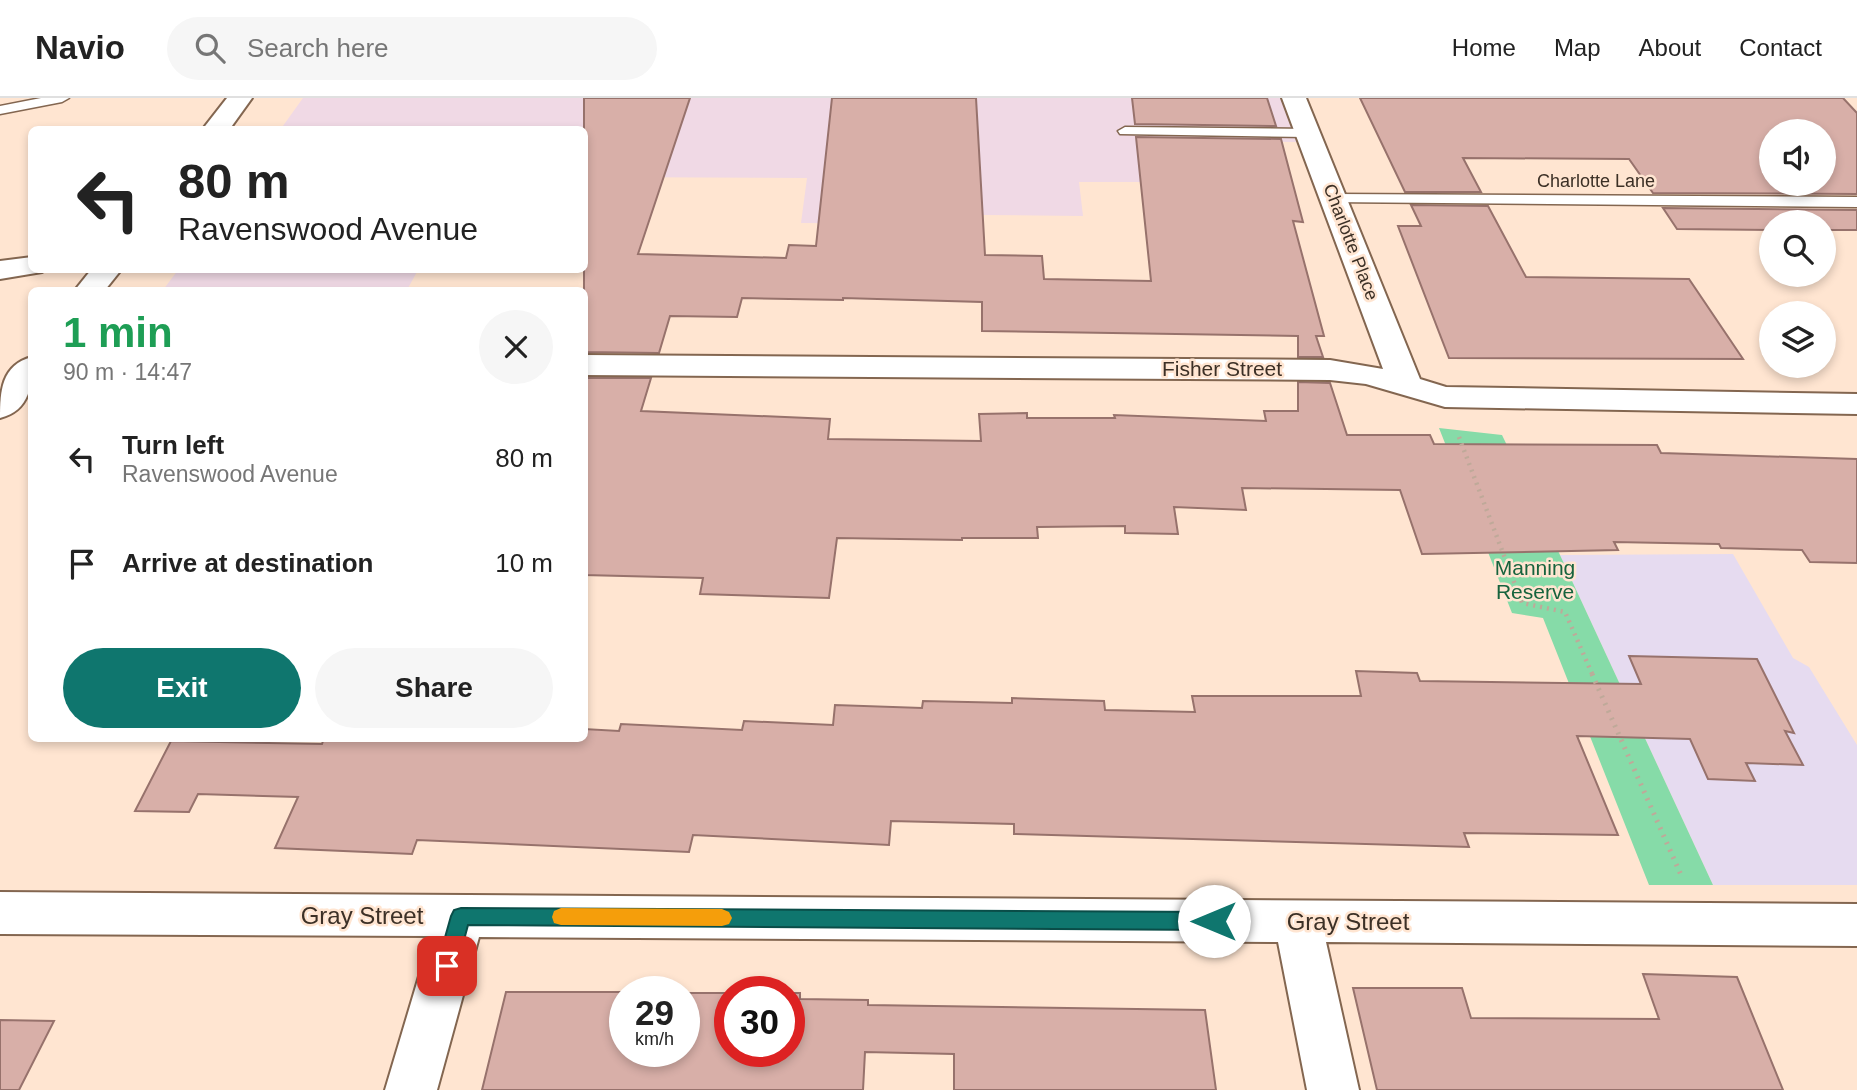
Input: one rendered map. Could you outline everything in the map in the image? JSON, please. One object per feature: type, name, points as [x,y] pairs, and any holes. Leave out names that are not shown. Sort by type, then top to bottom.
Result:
[{"type":"street","points":[[218,126],[240,98]]},
{"type":"street","name":"Charlotte Place","points":[[1294,98],[1406,386]]},
{"type":"street","points":[[0,270],[28,266]]},
{"type":"street","points":[[92,287],[104,273]]},
{"type":"street","name":"Fisher Street","points":[[588,365],[1331,370],[1369,375],[1445,397],[1857,404]]},
{"type":"street","points":[[0,408],[28,372]]},
{"type":"street","name":"Gray Street","points":[[0,913],[1857,925]]},
{"type":"street","points":[[411,1090],[461,916]]},
{"type":"street","points":[[1298,922],[1333,1090]]},
{"type":"lane","points":[[0,110],[62,98]]},
{"type":"lane","points":[[1125,131],[1308,133]]},
{"type":"lane","name":"Charlotte Lane","points":[[1334,199],[1857,202]]},
{"type":"path","points":[[1445,397],[1522,603],[1565,612],[1703,924]]},
{"type":"shaded area","points":[[303,98],[1282,98],[1299,142],[1139,140],[1147,182],[1079,182],[1083,216],[982,215],[981,224],[801,223],[807,178],[588,177],[588,126],[283,126]]},
{"type":"shaded area","points":[[176,273],[416,273],[409,287],[165,287]]},
{"type":"shaded area","points":[[1733,554],[1793,658],[1809,667],[1857,745],[1857,885],[1713,885],[1560,555]]},
{"type":"green space","name":"Manning Reserve","points":[[1439,428],[1502,435],[1713,885],[1649,885],[1543,618],[1512,613]]},
{"type":"building","points":[[584,98],[690,98],[638,254],[786,258],[789,245],[816,246],[832,98],[976,98],[985,255],[1042,256],[1044,279],[1151,281],[1136,137],[1281,139],[1303,222],[1293,221],[1324,336],[1316,336],[1323,357],[1298,357],[1298,336],[982,331],[982,302],[843,298],[742,298],[737,317],[670,316],[659,353],[588,352],[588,287],[584,287],[584,273],[588,273],[588,126],[584,126]]},
{"type":"building","points":[[1132,98],[1267,98],[1276,126],[1135,124]]},
{"type":"building","points":[[1360,98],[1843,98],[1857,113],[1857,194],[1836,194],[1836,119],[1759,119],[1759,194],[1653,193],[1629,159],[1463,158],[1481,192],[1405,192]]},
{"type":"building","points":[[1411,205],[1488,206],[1526,277],[1689,279],[1743,359],[1449,358],[1398,226],[1421,226]]},
{"type":"building","points":[[1663,208],[1857,210],[1857,230],[1836,230],[1836,210],[1759,210],[1759,230],[1677,229]]},
{"type":"building","points":[[588,378],[651,378],[641,411],[830,419],[828,439],[981,441],[979,414],[1027,413],[1027,418],[1115,418],[1114,415],[1266,421],[1264,411],[1298,411],[1298,382],[1330,383],[1347,435],[1430,435],[1434,444],[1657,445],[1661,453],[1857,459],[1857,563],[1810,562],[1802,550],[1721,548],[1719,544],[1614,542],[1618,550],[1422,554],[1400,490],[1242,488],[1246,510],[1174,507],[1178,534],[1125,533],[1125,526],[1037,527],[1038,538],[837,538],[829,598],[700,594],[703,578],[588,575]]},
{"type":"building","points":[[1629,656],[1757,659],[1794,733],[1785,731],[1803,765],[1746,763],[1755,781],[1708,779],[1690,739],[1577,736],[1618,835],[1464,833],[1469,847],[1014,834],[1014,824],[891,821],[889,845],[693,835],[689,852],[417,840],[412,854],[275,848],[298,797],[198,794],[189,812],[135,811],[170,742],[588,742],[588,729],[619,731],[621,724],[742,730],[744,721],[833,725],[835,705],[922,708],[923,701],[1012,703],[1012,698],[1104,701],[1105,710],[1195,712],[1192,696],[1361,696],[1356,671],[1417,673],[1420,681],[1641,684]]},
{"type":"building","points":[[1643,974],[1737,977],[1783,1090],[1377,1090],[1353,988],[1462,988],[1471,1018],[1659,1019]]},
{"type":"building","points":[[506,992],[609,992],[609,1067],[700,1067],[700,993],[714,993],[714,1067],[805,1067],[805,999],[868,1000],[868,1005],[1205,1010],[1216,1090],[954,1090],[954,1054],[865,1052],[863,1090],[482,1090]]},
{"type":"building","points":[[0,1020],[54,1021],[19,1090],[0,1090]]},
{"type":"slow traffic","points":[[561,917],[722,918]]},
{"type":"route","points":[[447,966],[461,916],[1214,921]]}]
